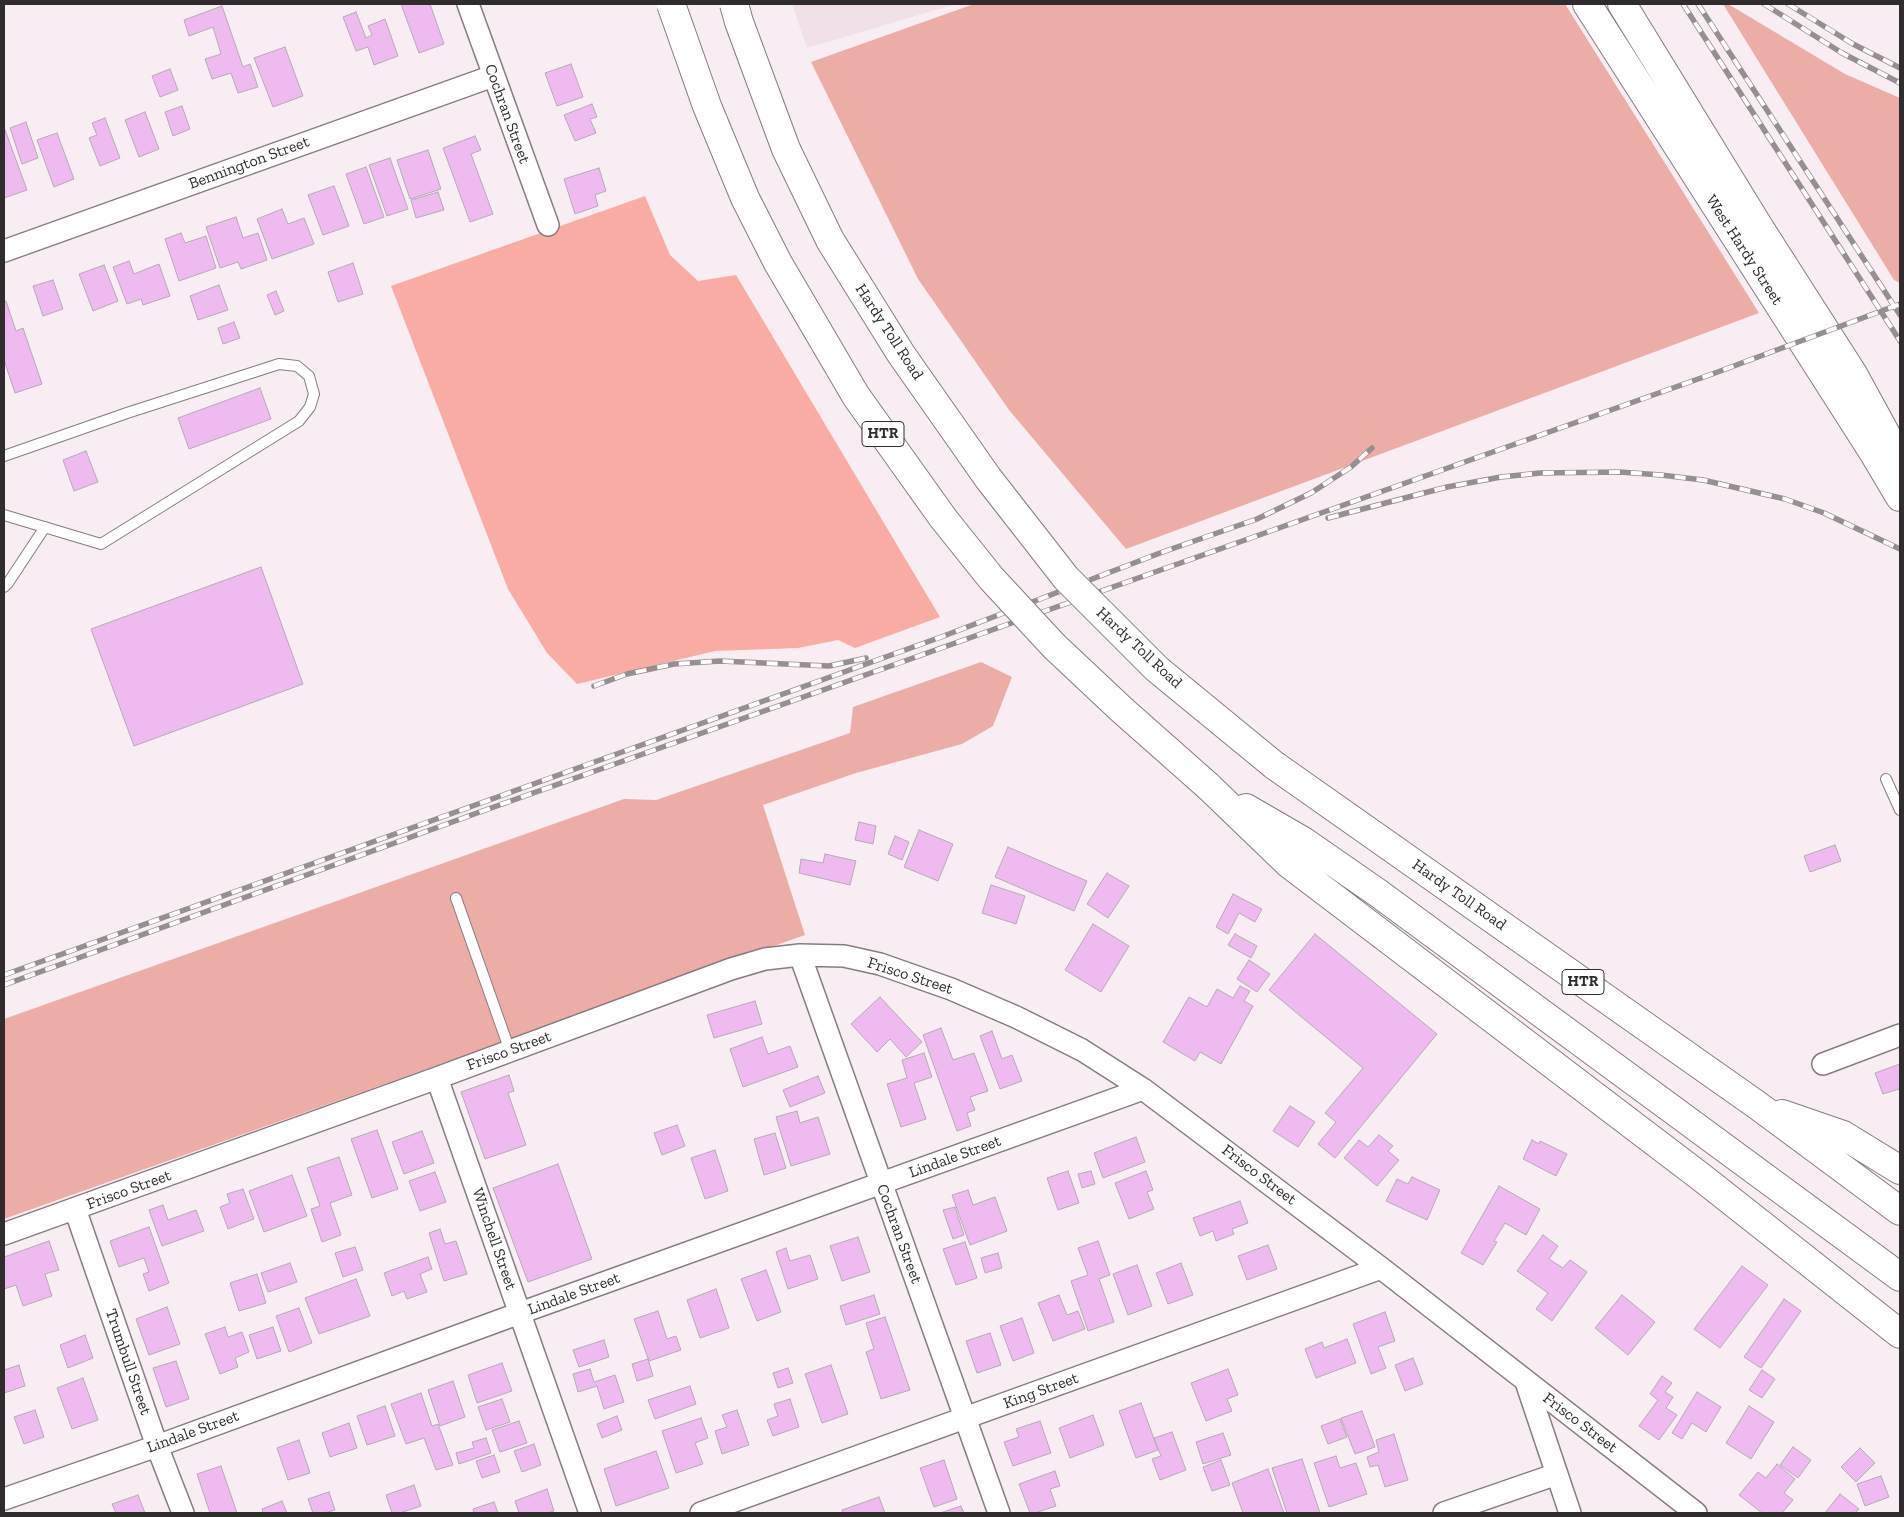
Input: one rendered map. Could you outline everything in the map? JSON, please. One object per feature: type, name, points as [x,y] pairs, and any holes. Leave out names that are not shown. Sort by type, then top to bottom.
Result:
[{"type":"main road","name":"HTR","points":[[671,4],[707,106],[745,198],[778,263],[856,396],[944,518],[991,578],[1054,646],[1208,786]]},
{"type":"main road","name":"Hardy Toll Road","points":[[734,4],[786,149],[830,240],[901,354],[988,478],[1066,578],[1157,669],[1274,765],[1757,1105]]},
{"type":"main road","name":"West Hardy Street","points":[[1587,4],[1865,439],[1900,497]]},
{"type":"main road","name":"West Hardy Street","points":[[1622,4],[1852,374],[1900,460]]},
{"type":"main road","points":[[1208,786],[1303,841],[1378,893],[1900,1277]]},
{"type":"main road","points":[[1208,786],[1288,863],[1694,1171],[1900,1334]]},
{"type":"main road","points":[[1757,1105],[1843,1135],[1900,1170]]},
{"type":"main road","points":[[1757,1105],[1900,1211]]},
{"type":"street","name":"Cochran Street","points":[[468,4],[548,224]]},
{"type":"street","name":"Bennington Street","points":[[4,251],[493,76]]},
{"type":"street","name":"Cochran Street","points":[[800,954],[999,1513]]},
{"type":"street","name":"Frisco Street","points":[[4,1234],[438,1078],[731,969],[766,959],[800,954],[844,956],[880,964],[951,990],[1016,1017],[1082,1050],[1144,1089],[1381,1268],[1696,1513]]},
{"type":"street","points":[[1823,1064],[1900,1035]]},
{"type":"street","name":"Winchell Street","points":[[438,1078],[590,1513]]},
{"type":"street","name":"Lindale Street","points":[[4,1499],[157,1446],[520,1313],[1144,1089]]},
{"type":"street","name":"Trumbull Street","points":[[74,1209],[157,1446],[183,1513]]},
{"type":"street","name":"King Street","points":[[701,1513],[1381,1268]]},
{"type":"street","points":[[1526,1382],[1570,1513]]},
{"type":"street","points":[[1444,1513],[1556,1474]]},
{"type":"lane","points":[[4,456],[127,413],[279,364],[297,366],[310,376],[314,394],[310,407],[299,421],[101,544],[4,515]]},
{"type":"lane","points":[[4,587],[45,527]]},
{"type":"lane","points":[[1886,780],[1900,810]]},
{"type":"lane","points":[[456,898],[510,1051]]},
{"type":"shaded area","points":[[792,4],[956,4],[807,48]]},
{"type":"shaded area","points":[[974,4],[1565,4],[1759,313],[1126,549],[1009,410],[918,279],[811,62]]},
{"type":"shaded area","points":[[1723,4],[1728,4],[1845,74],[1900,98],[1900,283],[1894,280]]},
{"type":"shaded area","points":[[645,196],[670,255],[698,281],[736,275],[940,617],[855,648],[838,640],[798,648],[715,651],[577,684],[547,653],[508,589],[391,286]]},
{"type":"shaded area","points":[[981,662],[1012,677],[993,726],[962,744],[856,773],[763,805],[805,935],[4,1219],[4,1019],[624,799],[656,800],[850,733],[853,707]]},
{"type":"building","points":[[401,4],[430,4],[444,44],[419,53]]},
{"type":"building","points":[[222,6],[243,67],[250,64],[258,87],[238,93],[231,73],[212,79],[205,59],[221,54],[213,27],[189,36],[184,20]]},
{"type":"building","points":[[356,12],[366,38],[372,35],[368,26],[385,19],[398,56],[374,65],[368,47],[356,51],[343,17]]},
{"type":"building","points":[[285,47],[303,96],[273,107],[254,58]]},
{"type":"building","points":[[571,64],[583,97],[557,106],[545,73]]},
{"type":"building","points":[[170,69],[178,90],[160,97],[152,76]]},
{"type":"building","points":[[592,104],[597,117],[590,119],[596,133],[575,141],[564,115]]},
{"type":"building","points":[[182,106],[190,129],[173,136],[165,112]]},
{"type":"building","points":[[145,112],[159,149],[139,157],[125,120]]},
{"type":"building","points":[[105,118],[120,158],[100,166],[89,138],[97,135],[92,123]]},
{"type":"building","points":[[26,122],[38,158],[22,164],[10,128]]},
{"type":"building","points":[[4,127],[27,190],[4,198]]},
{"type":"building","points":[[57,133],[74,179],[54,187],[37,140]]},
{"type":"building","points":[[475,136],[481,150],[471,154],[493,214],[470,222],[443,148]]},
{"type":"building","points":[[428,150],[441,189],[410,199],[397,160]]},
{"type":"building","points":[[390,158],[408,209],[387,216],[369,165]]},
{"type":"building","points":[[366,167],[384,217],[364,224],[346,174]]},
{"type":"building","points":[[599,168],[606,191],[595,195],[598,206],[575,214],[564,179]]},
{"type":"building","points":[[334,186],[349,226],[323,235],[308,195]]},
{"type":"building","points":[[438,192],[444,210],[416,218],[411,200]]},
{"type":"building","points":[[282,209],[288,224],[304,218],[314,244],[272,259],[257,219]]},
{"type":"building","points":[[236,217],[243,238],[258,233],[267,260],[241,269],[238,262],[220,268],[206,227]]},
{"type":"building","points":[[181,233],[185,243],[206,236],[216,268],[179,281],[165,239]]},
{"type":"building","points":[[129,261],[134,274],[159,264],[170,296],[143,305],[141,299],[127,304],[113,267]]},
{"type":"building","points":[[353,263],[363,294],[338,302],[328,272]]},
{"type":"building","points":[[104,265],[118,301],[93,311],[79,274]]},
{"type":"building","points":[[53,280],[63,309],[43,316],[33,286]]},
{"type":"building","points":[[219,285],[228,310],[198,320],[190,296]]},
{"type":"building","points":[[276,291],[284,311],[275,315],[267,295]]},
{"type":"building","points":[[4,301],[6,301],[16,331],[23,328],[42,384],[15,393],[4,360]]},
{"type":"building","points":[[234,322],[240,338],[223,344],[218,328]]},
{"type":"building","points":[[260,388],[271,419],[189,449],[178,418]]},
{"type":"building","points":[[86,451],[98,482],[74,491],[63,460]]},
{"type":"building","points":[[261,567],[303,684],[134,746],[91,629]]},
{"type":"building","points":[[859,822],[876,826],[873,844],[855,840]]},
{"type":"building","points":[[919,830],[953,844],[938,881],[904,867]]},
{"type":"building","points":[[895,836],[909,842],[902,860],[888,854]]},
{"type":"building","points":[[1835,845],[1841,861],[1810,872],[1804,856]]},
{"type":"building","points":[[1008,847],[1087,881],[1074,911],[995,877]]},
{"type":"building","points":[[825,854],[856,861],[850,885],[799,873],[801,859],[823,863]]},
{"type":"building","points":[[1107,873],[1129,886],[1108,918],[1087,904]]},
{"type":"building","points":[[991,885],[1025,896],[1016,924],[982,913]]},
{"type":"building","points":[[1233,894],[1262,909],[1255,922],[1239,913],[1228,934],[1216,927]]},
{"type":"building","points":[[1093,924],[1129,946],[1101,992],[1065,970]]},
{"type":"building","points":[[1235,934],[1257,946],[1251,958],[1228,945]]},
{"type":"building","points":[[1315,934],[1437,1034],[1335,1158],[1318,1144],[1336,1122],[1325,1113],[1363,1068],[1269,990]]},
{"type":"building","points":[[1249,960],[1270,974],[1257,992],[1237,979]]},
{"type":"building","points":[[1240,986],[1250,991],[1244,1001],[1253,1006],[1221,1064],[1200,1052],[1195,1061],[1163,1042],[1189,997],[1207,1007],[1217,989],[1233,998]]},
{"type":"building","points":[[880,997],[922,1042],[906,1057],[890,1039],[877,1052],[851,1024]]},
{"type":"building","points":[[755,1001],[762,1024],[714,1038],[707,1015]]},
{"type":"building","points":[[941,1028],[953,1060],[974,1053],[988,1091],[970,1097],[975,1110],[967,1113],[971,1126],[957,1131],[923,1035]]},
{"type":"building","points":[[992,1031],[1002,1059],[1012,1055],[1022,1081],[1000,1089],[980,1036]]},
{"type":"building","points":[[762,1037],[768,1054],[790,1046],[798,1067],[743,1087],[730,1049]]},
{"type":"building","points":[[924,1053],[932,1077],[914,1083],[926,1119],[901,1127],[887,1084],[907,1078],[902,1060]]},
{"type":"building","points":[[1900,1064],[1900,1093],[1899,1089],[1883,1094],[1875,1073]]},
{"type":"building","points":[[509,1075],[514,1091],[508,1093],[526,1145],[485,1159],[461,1092]]},
{"type":"building","points":[[818,1076],[825,1093],[790,1107],[783,1090]]},
{"type":"building","points":[[1290,1106],[1315,1122],[1298,1147],[1273,1131]]},
{"type":"building","points":[[797,1111],[800,1123],[818,1117],[830,1154],[791,1166],[776,1117]]},
{"type":"building","points":[[677,1125],[685,1146],[662,1155],[654,1133]]},
{"type":"building","points":[[377,1130],[398,1189],[372,1198],[351,1139]]},
{"type":"building","points":[[422,1131],[434,1163],[404,1174],[392,1142]]},
{"type":"building","points":[[775,1133],[786,1168],[764,1175],[754,1139]]},
{"type":"building","points":[[1379,1135],[1393,1146],[1388,1151],[1399,1160],[1377,1186],[1344,1158],[1359,1140],[1368,1147]]},
{"type":"building","points":[[1136,1137],[1145,1162],[1103,1178],[1094,1153]]},
{"type":"building","points":[[1532,1140],[1539,1144],[1540,1141],[1567,1154],[1556,1176],[1523,1159]]},
{"type":"building","points":[[715,1150],[728,1191],[705,1199],[691,1158]]},
{"type":"building","points":[[339,1157],[352,1195],[330,1203],[341,1235],[322,1242],[311,1209],[320,1206],[307,1168]]},
{"type":"building","points":[[558,1164],[592,1259],[528,1282],[493,1188]]},
{"type":"building","points":[[1068,1171],[1079,1203],[1058,1210],[1047,1178]]},
{"type":"building","points":[[1091,1171],[1095,1184],[1082,1188],[1078,1174]]},
{"type":"building","points":[[1146,1171],[1153,1190],[1147,1192],[1154,1209],[1129,1219],[1115,1183]]},
{"type":"building","points":[[435,1172],[446,1202],[420,1211],[409,1181]]},
{"type":"building","points":[[292,1175],[307,1216],[264,1232],[249,1191]]},
{"type":"building","points":[[1412,1177],[1440,1190],[1427,1220],[1386,1201],[1397,1179],[1408,1184]]},
{"type":"building","points":[[1499,1186],[1540,1209],[1526,1235],[1505,1223],[1494,1241],[1497,1242],[1483,1265],[1461,1253]]},
{"type":"building","points":[[243,1189],[254,1219],[228,1229],[220,1207],[230,1203],[227,1194]]},
{"type":"building","points":[[968,1190],[973,1205],[995,1197],[1007,1231],[970,1245],[952,1195]]},
{"type":"building","points":[[1240,1201],[1248,1223],[1232,1229],[1234,1234],[1216,1241],[1213,1231],[1200,1236],[1193,1218]]},
{"type":"building","points":[[163,1205],[168,1220],[196,1210],[204,1231],[162,1246],[149,1210]]},
{"type":"building","points":[[955,1207],[964,1235],[953,1239],[943,1210]]},
{"type":"building","points":[[149,1227],[169,1283],[149,1291],[143,1274],[149,1272],[144,1258],[119,1267],[110,1241]]},
{"type":"building","points":[[440,1229],[445,1244],[456,1241],[467,1274],[444,1281],[429,1233]]},
{"type":"building","points":[[1543,1235],[1558,1246],[1549,1259],[1563,1268],[1570,1260],[1587,1272],[1552,1321],[1536,1309],[1548,1293],[1517,1271]]},
{"type":"building","points":[[858,1237],[870,1272],[842,1281],[830,1246]]},
{"type":"building","points":[[49,1241],[59,1270],[45,1274],[52,1296],[23,1306],[16,1285],[4,1289],[4,1257]]},
{"type":"building","points":[[1098,1241],[1110,1275],[1099,1279],[1114,1322],[1088,1331],[1071,1281],[1088,1275],[1078,1248]]},
{"type":"building","points":[[965,1242],[977,1278],[956,1285],[943,1249]]},
{"type":"building","points":[[1268,1245],[1277,1269],[1247,1280],[1238,1256]]},
{"type":"building","points":[[355,1247],[363,1270],[343,1277],[335,1253]]},
{"type":"building","points":[[786,1248],[790,1261],[810,1255],[818,1279],[788,1289],[776,1252]]},
{"type":"building","points":[[998,1253],[1002,1268],[985,1273],[981,1258]]},
{"type":"building","points":[[428,1257],[432,1269],[420,1274],[427,1292],[407,1299],[404,1291],[392,1296],[384,1273]]},
{"type":"building","points":[[290,1263],[297,1282],[268,1292],[261,1273]]},
{"type":"building","points":[[1181,1263],[1193,1295],[1168,1304],[1156,1273]]},
{"type":"building","points":[[1137,1265],[1152,1306],[1128,1315],[1113,1274]]},
{"type":"building","points":[[1742,1266],[1768,1285],[1720,1348],[1694,1329]]},
{"type":"building","points":[[766,1270],[781,1312],[757,1321],[741,1279]]},
{"type":"building","points":[[257,1274],[266,1303],[239,1311],[230,1283]]},
{"type":"building","points":[[356,1279],[370,1316],[319,1334],[305,1298]]},
{"type":"building","points":[[716,1289],[729,1328],[700,1338],[687,1300]]},
{"type":"building","points":[[874,1295],[880,1314],[846,1325],[840,1306]]},
{"type":"building","points":[[1059,1295],[1067,1315],[1078,1311],[1085,1329],[1053,1341],[1038,1303]]},
{"type":"building","points":[[1622,1295],[1655,1322],[1628,1355],[1595,1328]]},
{"type":"building","points":[[1784,1299],[1801,1311],[1761,1368],[1744,1357]]},
{"type":"building","points":[[167,1307],[180,1344],[149,1355],[136,1319]]},
{"type":"building","points":[[299,1308],[312,1343],[289,1352],[276,1316]]},
{"type":"building","points":[[658,1311],[667,1339],[676,1336],[681,1350],[649,1361],[634,1319]]},
{"type":"building","points":[[1385,1312],[1395,1341],[1378,1347],[1386,1368],[1371,1374],[1353,1324]]},
{"type":"building","points":[[885,1317],[910,1390],[881,1399],[866,1352],[874,1349],[866,1323]]},
{"type":"building","points":[[1022,1318],[1034,1353],[1013,1361],[1000,1326]]},
{"type":"building","points":[[225,1327],[228,1337],[242,1332],[249,1352],[235,1358],[238,1367],[220,1374],[205,1334]]},
{"type":"building","points":[[273,1327],[281,1351],[257,1359],[249,1335]]},
{"type":"building","points":[[990,1333],[1001,1365],[977,1373],[966,1341]]},
{"type":"building","points":[[85,1335],[93,1358],[68,1368],[60,1345]]},
{"type":"building","points":[[1347,1339],[1356,1363],[1316,1378],[1305,1349],[1322,1342],[1324,1348]]},
{"type":"building","points":[[604,1340],[609,1357],[579,1367],[573,1350]]},
{"type":"building","points":[[1413,1358],[1423,1384],[1405,1391],[1395,1365]]},
{"type":"building","points":[[648,1359],[653,1376],[637,1381],[632,1364]]},
{"type":"building","points":[[176,1361],[189,1399],[166,1407],[153,1368]]},
{"type":"building","points":[[502,1363],[512,1391],[477,1403],[468,1375]]},
{"type":"building","points":[[19,1365],[25,1386],[4,1393],[4,1370]]},
{"type":"building","points":[[831,1365],[848,1414],[822,1423],[805,1374]]},
{"type":"building","points":[[788,1368],[793,1383],[778,1388],[773,1373]]},
{"type":"building","points":[[590,1369],[594,1382],[615,1375],[624,1402],[604,1409],[597,1386],[578,1392],[573,1374]]},
{"type":"building","points":[[1228,1369],[1238,1395],[1227,1399],[1232,1411],[1206,1421],[1191,1383]]},
{"type":"building","points":[[1762,1370],[1775,1379],[1762,1398],[1749,1390]]},
{"type":"building","points":[[1662,1376],[1672,1383],[1665,1392],[1673,1397],[1666,1408],[1677,1415],[1659,1440],[1639,1426],[1658,1400],[1650,1394]]},
{"type":"building","points":[[83,1378],[98,1420],[72,1429],[57,1388]]},
{"type":"building","points":[[453,1381],[465,1417],[440,1426],[428,1390]]},
{"type":"building","points":[[690,1386],[696,1404],[655,1419],[648,1400]]},
{"type":"building","points":[[1697,1392],[1721,1407],[1706,1432],[1692,1423],[1682,1439],[1672,1433]]},
{"type":"building","points":[[421,1393],[432,1426],[438,1424],[453,1465],[436,1470],[424,1438],[406,1444],[391,1404]]},
{"type":"building","points":[[502,1399],[510,1422],[486,1430],[478,1407]]},
{"type":"building","points":[[790,1399],[799,1427],[773,1436],[767,1420],[778,1416],[774,1404]]},
{"type":"building","points":[[1141,1403],[1158,1450],[1136,1458],[1119,1411]]},
{"type":"building","points":[[385,1406],[395,1436],[367,1445],[357,1416]]},
{"type":"building","points":[[1749,1406],[1774,1422],[1751,1459],[1726,1443]]},
{"type":"building","points":[[35,1410],[44,1437],[24,1444],[14,1417]]},
{"type":"building","points":[[737,1410],[749,1445],[722,1454],[715,1431],[727,1427],[722,1415]]},
{"type":"building","points":[[1362,1411],[1375,1447],[1355,1454],[1341,1418]]},
{"type":"building","points":[[1093,1415],[1104,1445],[1070,1458],[1059,1428]]},
{"type":"building","points":[[617,1416],[622,1430],[602,1438],[597,1424]]},
{"type":"building","points":[[701,1418],[708,1438],[695,1443],[703,1464],[676,1473],[662,1431]]},
{"type":"building","points":[[1340,1419],[1347,1437],[1328,1444],[1321,1426]]},
{"type":"building","points":[[519,1421],[527,1443],[500,1452],[492,1430]]},
{"type":"building","points":[[1040,1421],[1051,1453],[1013,1466],[1004,1442],[1019,1437],[1016,1429]]},
{"type":"building","points":[[349,1423],[357,1448],[330,1457],[322,1433]]},
{"type":"building","points":[[1172,1432],[1186,1470],[1160,1480],[1152,1459],[1161,1456],[1154,1438]]},
{"type":"building","points":[[1223,1433],[1231,1455],[1203,1464],[1196,1442]]},
{"type":"building","points":[[1394,1434],[1408,1480],[1385,1487],[1378,1465],[1370,1467],[1367,1457],[1379,1452],[1376,1440]]},
{"type":"building","points":[[486,1438],[491,1453],[459,1464],[456,1453],[474,1448],[472,1442]]},
{"type":"building","points":[[299,1440],[310,1473],[288,1480],[277,1448]]},
{"type":"building","points":[[534,1444],[541,1465],[522,1472],[514,1451]]},
{"type":"building","points":[[1793,1447],[1811,1460],[1798,1478],[1780,1465]]},
{"type":"building","points":[[1860,1448],[1875,1463],[1856,1482],[1841,1467]]},
{"type":"building","points":[[656,1451],[669,1488],[616,1506],[604,1469]]},
{"type":"building","points":[[494,1455],[500,1472],[482,1478],[476,1461]]},
{"type":"building","points":[[1336,1456],[1340,1468],[1356,1463],[1367,1494],[1329,1507],[1314,1463]]},
{"type":"building","points":[[1302,1459],[1320,1513],[1287,1513],[1272,1468]]},
{"type":"building","points":[[944,1460],[957,1499],[934,1507],[920,1468]]},
{"type":"building","points":[[1221,1460],[1230,1485],[1212,1491],[1203,1467]]},
{"type":"building","points":[[1777,1464],[1795,1479],[1784,1493],[1793,1500],[1782,1513],[1762,1513],[1739,1495],[1758,1472],[1766,1478]]},
{"type":"building","points":[[221,1466],[237,1513],[210,1513],[197,1474]]},
{"type":"building","points":[[1268,1469],[1284,1513],[1243,1513],[1232,1483]]},
{"type":"building","points":[[1055,1471],[1060,1486],[1050,1489],[1056,1506],[1030,1513],[1019,1484]]},
{"type":"building","points":[[1881,1476],[1889,1497],[1865,1506],[1857,1484]]},
{"type":"building","points":[[414,1485],[421,1506],[400,1513],[392,1513],[386,1495]]},
{"type":"building","points":[[547,1489],[554,1511],[547,1513],[519,1513],[515,1501]]},
{"type":"building","points":[[329,1492],[335,1510],[313,1513],[308,1499]]},
{"type":"building","points":[[1840,1494],[1859,1509],[1855,1513],[1825,1513]]},
{"type":"building","points":[[138,1495],[145,1513],[116,1513],[112,1504]]},
{"type":"building","points":[[879,1497],[885,1513],[843,1513],[842,1510]]},
{"type":"building","points":[[282,1501],[287,1513],[263,1513],[262,1509]]},
{"type":"building","points":[[494,1502],[498,1513],[474,1513],[473,1509]]},
{"type":"building","points":[[961,1506],[964,1513],[940,1513]]},
{"type":"railway","points":[[1683,4],[1900,341]]},
{"type":"railway","points":[[1698,4],[1900,315]]},
{"type":"railway","points":[[1764,4],[1842,53],[1900,83]]},
{"type":"railway","points":[[1788,4],[1853,44],[1900,68]]},
{"type":"railway","points":[[4,985],[477,813],[1715,373],[1900,304]]},
{"type":"railway","points":[[4,975],[941,637],[1160,553],[1257,519],[1311,493],[1351,467],[1372,448]]},
{"type":"railway","points":[[1328,518],[1447,487],[1501,477],[1540,473],[1620,472],[1703,480],[1785,499],[1824,513],[1900,549]]},
{"type":"railway","points":[[594,686],[627,674],[674,664],[720,661],[829,666],[866,658]]}]
